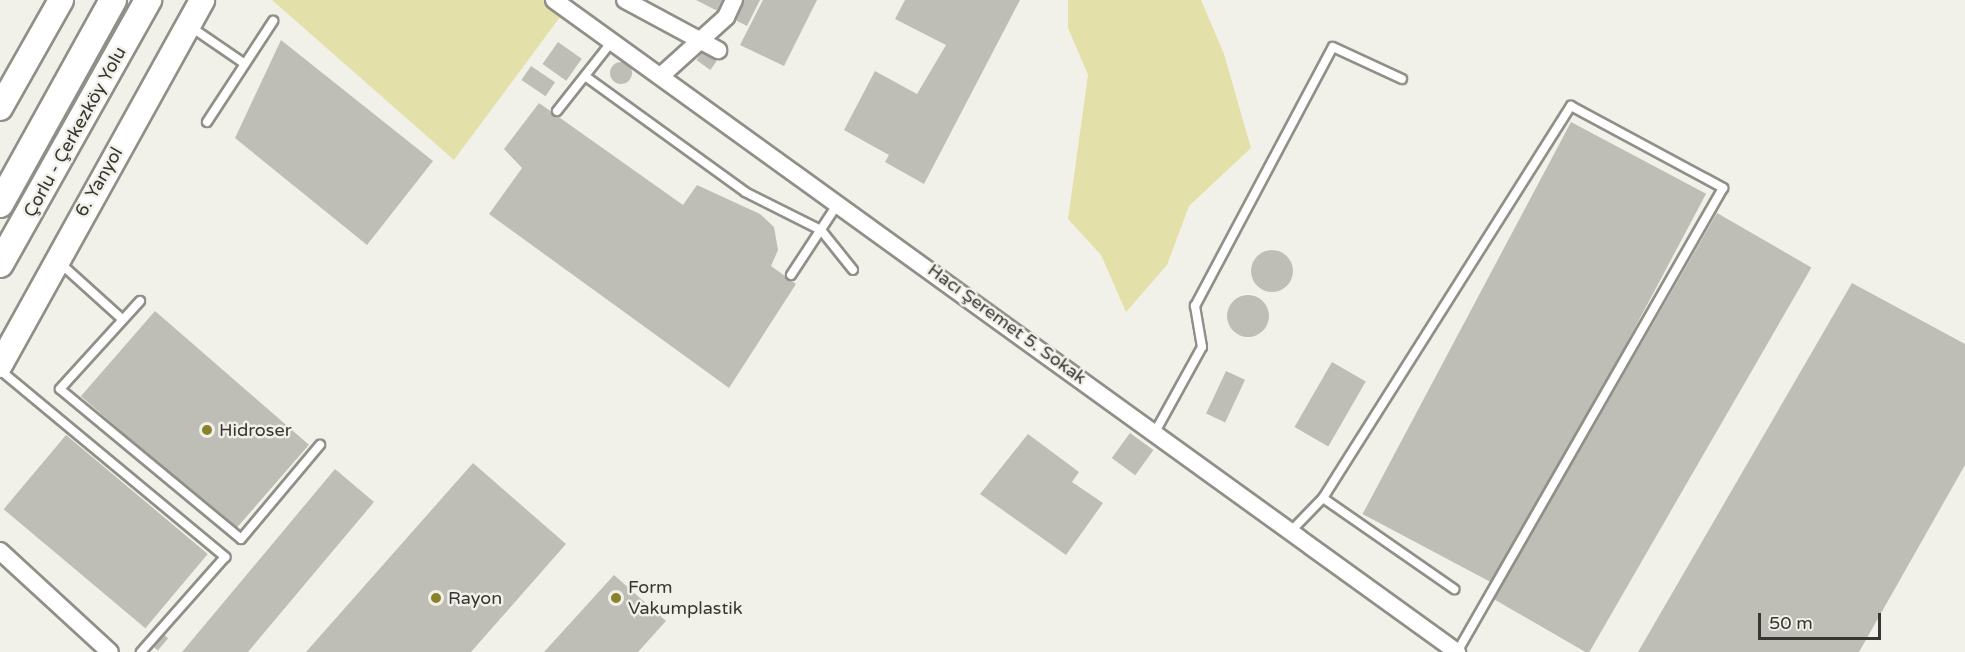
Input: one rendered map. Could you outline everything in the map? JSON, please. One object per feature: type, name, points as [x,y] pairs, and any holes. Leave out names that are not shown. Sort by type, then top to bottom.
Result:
[{"type":"main road","points":[[0,108],[61,0]]},
{"type":"main road","name":"Çorlu - Çerkezköy Yolu","points":[[0,204],[113,0]]},
{"type":"main road","name":"Çorlu - Çerkezköy Yolu","points":[[0,264],[148,0]]},
{"type":"main road","name":"6. Yanyol","points":[[0,365],[55,259],[202,0]]},
{"type":"street","name":"Hacı Şeremet 5. Sokak","points":[[554,0],[663,74],[1457,652]]},
{"type":"street","points":[[625,0],[718,50]]},
{"type":"street","points":[[663,74],[726,17],[735,0]]},
{"type":"street","points":[[0,551],[110,652]]},
{"type":"lane","points":[[207,122],[273,21]]},
{"type":"lane","points":[[188,25],[244,64]]},
{"type":"lane","points":[[557,111],[613,40]]},
{"type":"lane","points":[[1155,432],[1202,347],[1195,306],[1332,47],[1402,79]]},
{"type":"lane","points":[[585,75],[745,192],[821,230],[853,270]]},
{"type":"lane","points":[[1291,531],[1323,498],[1571,106],[1723,188],[1457,652]]},
{"type":"lane","points":[[791,275],[839,202]]},
{"type":"lane","points":[[55,259],[122,319]]},
{"type":"lane","points":[[140,301],[60,389],[241,539],[320,445]]},
{"type":"lane","points":[[0,370],[225,557],[141,652]]},
{"type":"lane","points":[[1323,498],[1454,588]]},
{"type":"shaded area","points":[[272,0],[543,0],[563,13],[454,160]]},
{"type":"shaded area","points":[[1068,0],[1201,0],[1224,54],[1251,148],[1189,206],[1167,265],[1126,312],[1101,255],[1068,219],[1088,75],[1068,28]]},
{"type":"building","points":[[696,0],[760,0],[747,26]]},
{"type":"building","points":[[763,0],[817,0],[784,66],[740,45]]},
{"type":"building","points":[[905,0],[1020,0],[924,184],[885,162],[889,155],[844,130],[875,71],[917,94],[946,45],[895,19]]},
{"type":"building","points":[[281,40],[433,161],[367,245],[235,138]]},
{"type":"building","points":[[558,42],[582,59],[566,81],[543,64]]},
{"type":"building","points":[[703,51],[717,61],[710,70],[697,60]]},
{"type":"building","points":[[621,62],[629,65],[632,73],[629,81],[621,84],[613,81],[610,73],[613,65]]},
{"type":"building","points":[[531,66],[555,82],[546,96],[521,80]]},
{"type":"building","points":[[539,103],[683,205],[697,185],[760,214],[774,227],[778,250],[771,266],[796,284],[729,388],[489,214],[522,168],[504,149]]},
{"type":"building","points":[[1571,122],[1706,194],[1498,586],[1363,514]]},
{"type":"building","points":[[1717,213],[1811,268],[1589,652],[1585,652],[1494,599]]},
{"type":"building","points":[[1272,250],[1287,256],[1293,271],[1287,286],[1272,292],[1257,286],[1251,271],[1257,256]]},
{"type":"building","points":[[1852,283],[1965,344],[1965,465],[1859,652],[1638,652]]},
{"type":"building","points":[[1248,295],[1263,301],[1269,316],[1263,331],[1248,337],[1233,331],[1227,316],[1233,301]]},
{"type":"building","name":"Hidroser","points":[[155,311],[309,445],[235,530],[81,396]]},
{"type":"building","points":[[1332,362],[1366,382],[1328,446],[1294,427]]},
{"type":"building","points":[[1226,371],[1245,380],[1225,422],[1206,414]]},
{"type":"building","points":[[1130,433],[1153,450],[1135,475],[1112,458]]},
{"type":"building","points":[[1028,434],[1079,472],[1072,482],[1103,503],[1066,555],[980,494]]},
{"type":"building","points":[[66,435],[208,554],[145,628],[4,509]]},
{"type":"building","name":"Rayon","points":[[473,463],[566,544],[471,652],[306,652]]},
{"type":"building","points":[[335,469],[374,502],[248,652],[182,652]]},
{"type":"building","name":"Form Vakumplastik","points":[[614,575],[666,621],[638,652],[544,652]]},
{"type":"building","points":[[162,633],[168,638],[158,650],[152,645]]},
{"type":"place","name":"Hidroser","points":[[207,430]]},
{"type":"place","name":"Rayon","points":[[436,598]]},
{"type":"place","name":"Form Vakumplastik","points":[[616,598]]}]
